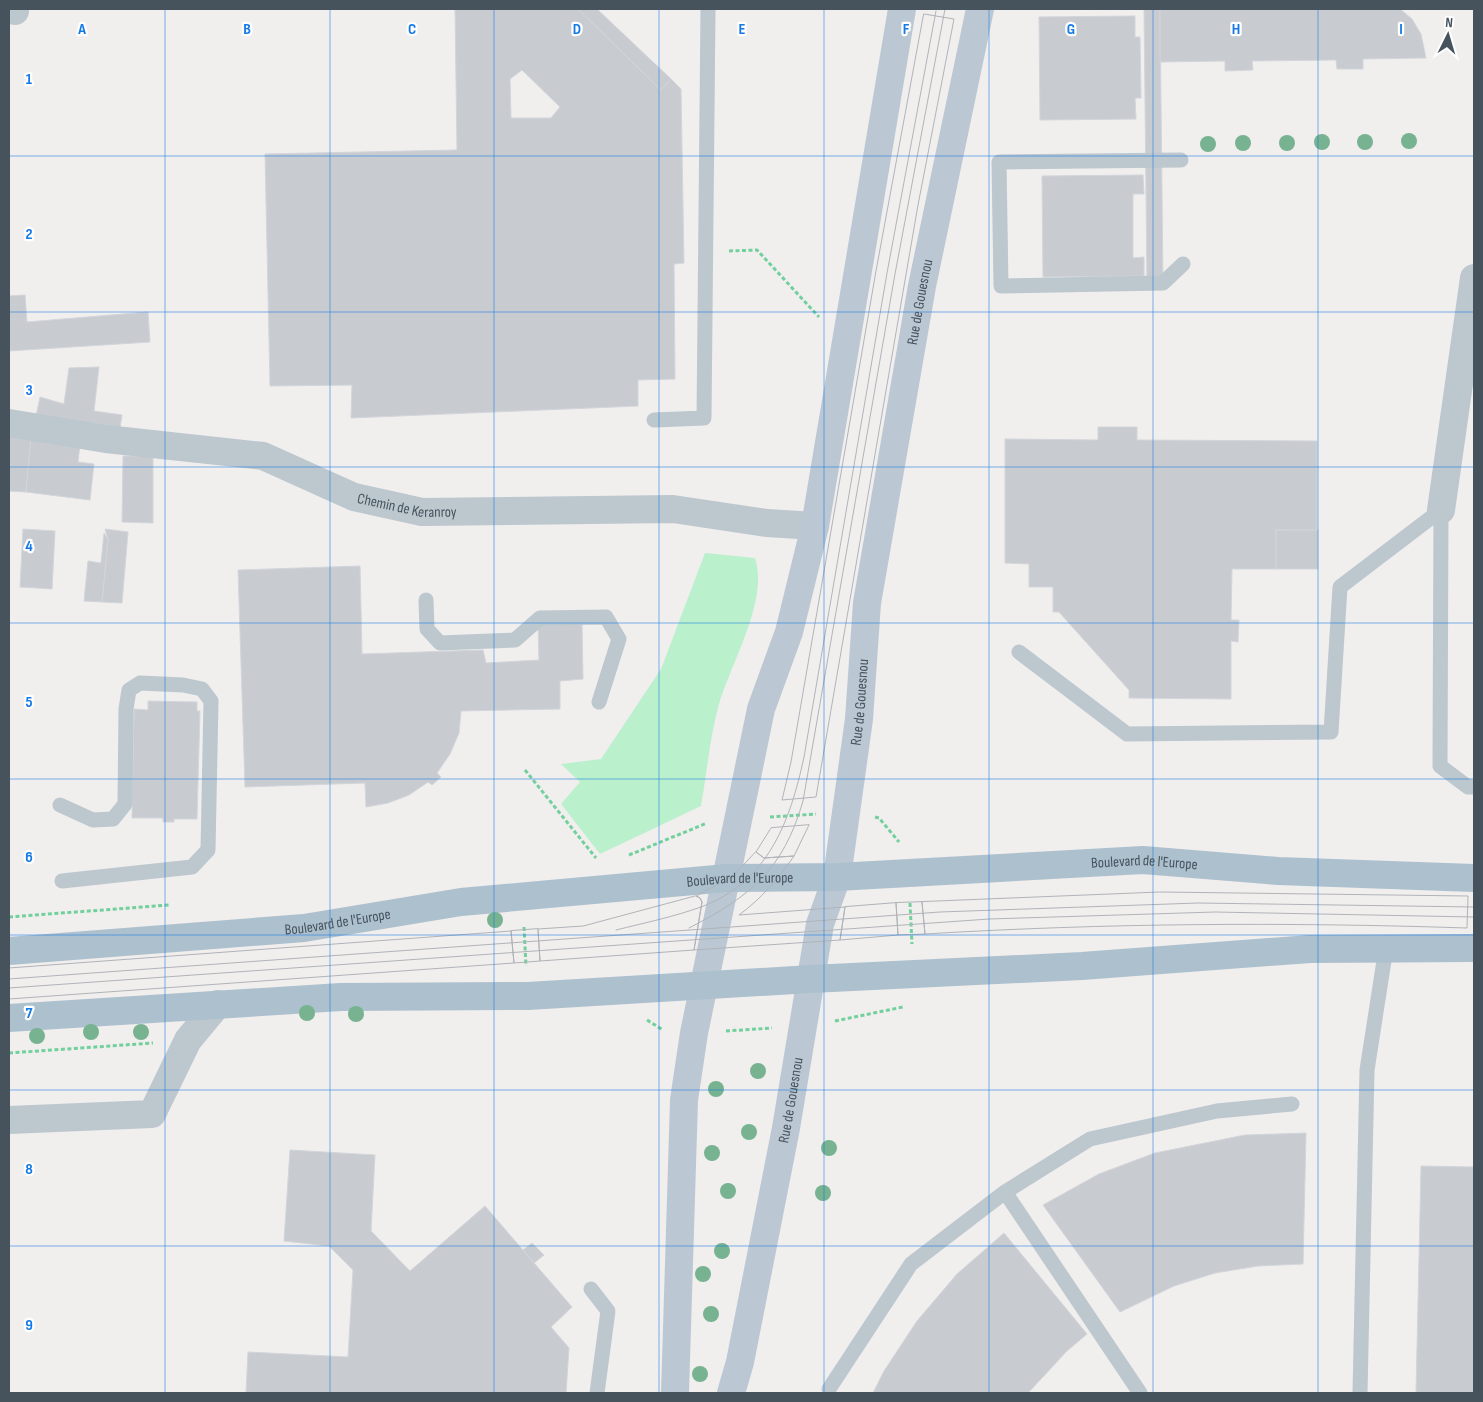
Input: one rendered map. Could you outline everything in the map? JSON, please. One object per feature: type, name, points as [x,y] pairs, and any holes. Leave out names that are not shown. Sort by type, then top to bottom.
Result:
[{"type":"main road","points":[[675,1393],[684,1100],[703,985],[761,709],[789,632],[815,526],[902,9]]},
{"type":"main road","name":"Rue de Gouesnou","points":[[731,1393],[740,1362],[786,1128],[820,924],[836,877],[859,719],[867,603],[922,286],[980,9]]},
{"type":"main road","name":"Boulevard de l'Europe","points":[[9,951],[304,928],[461,902],[727,878],[836,877],[1143,860],[1278,871],[1474,878]]},
{"type":"main road","points":[[9,1018],[341,997],[528,996],[642,990],[811,979],[1082,966],[1310,949],[1474,948]]},
{"type":"street","points":[[1441,510],[1474,278]]},
{"type":"street","name":"Chemin de Keranroy","points":[[9,423],[106,439],[263,456],[354,497],[422,512],[673,510],[815,526]]},
{"type":"street","points":[[9,1120],[152,1114],[188,1040],[218,1004]]},
{"type":"lane","points":[[654,420],[704,418],[708,9]]},
{"type":"lane","points":[[1181,160],[999,162],[1002,286],[1163,283],[1183,264]]},
{"type":"lane","points":[[1019,652],[1127,734],[1331,732],[1340,587],[1441,510]]},
{"type":"lane","points":[[1441,510],[1440,766],[1468,787],[1474,788]]},
{"type":"lane","points":[[426,600],[427,629],[440,643],[515,640],[540,618],[606,617],[619,639],[599,702]]},
{"type":"lane","points":[[60,805],[93,820],[114,819],[125,804],[126,709],[129,690],[140,683],[183,685],[202,689],[211,701],[208,850],[192,867],[62,881]]},
{"type":"lane","points":[[1360,1393],[1367,1070],[1386,948]]},
{"type":"lane","points":[[830,1389],[911,1264],[1005,1192],[1090,1139],[1217,1111],[1292,1104]]},
{"type":"lane","points":[[1005,1192],[1140,1393]]},
{"type":"lane","points":[[591,1289],[608,1311],[597,1393]]},
{"type":"path","points":[[756,250],[819,317]]},
{"type":"path","points":[[525,770],[601,864]]},
{"type":"path","points":[[909,873],[914,974]]},
{"type":"path","points":[[524,924],[526,969],[535,968]]},
{"type":"path","points":[[642,990],[646,1020]]},
{"type":"green space","points":[[705,553],[755,558],[758,575],[753,612],[716,716],[701,806],[600,854],[561,804],[580,782],[561,764],[601,759],[661,669]]},
{"type":"building","points":[[455,9],[578,9],[661,90],[671,79],[681,89],[684,263],[674,264],[675,379],[638,380],[638,406],[351,418],[352,385],[270,386],[265,154],[457,150]],"holes":[[[522,70],[560,107],[551,118],[511,118],[510,79]]]},
{"type":"building","points":[[578,9],[597,9],[671,79],[661,90]]},
{"type":"building","points":[[1144,9],[1160,9],[1163,283],[1147,284]]},
{"type":"building","points":[[1160,9],[1400,9],[1412,19],[1421,34],[1426,58],[1363,59],[1363,69],[1337,69],[1336,60],[1252,61],[1253,70],[1225,71],[1225,61],[1160,62]]},
{"type":"building","points":[[1135,16],[1135,37],[1140,37],[1141,98],[1135,98],[1136,119],[1040,120],[1039,17]]},
{"type":"building","points":[[1143,175],[1144,194],[1133,194],[1133,258],[1144,257],[1144,276],[1043,277],[1042,176]]},
{"type":"building","points":[[25,295],[27,322],[148,312],[150,342],[9,351],[9,296]]},
{"type":"building","points":[[99,367],[94,411],[122,415],[119,435],[35,421],[40,397],[64,404],[69,368]]},
{"type":"building","points":[[1098,427],[1137,427],[1137,440],[1317,441],[1317,531],[1276,530],[1276,569],[1232,569],[1231,620],[1239,620],[1238,642],[1231,641],[1231,699],[1129,698],[1129,690],[1059,612],[1053,612],[1053,587],[1029,587],[1029,564],[1005,563],[1005,439],[1098,440]]},
{"type":"building","points":[[9,435],[31,438],[26,492],[9,491]]},
{"type":"building","points":[[31,438],[80,444],[78,462],[94,464],[90,500],[26,492]]},
{"type":"building","points":[[123,456],[153,456],[153,523],[122,522]]},
{"type":"building","points":[[23,529],[55,531],[52,589],[20,587]]},
{"type":"building","points":[[105,529],[128,532],[122,603],[102,602],[108,539]]},
{"type":"building","points":[[1276,530],[1318,530],[1318,569],[1276,569]]},
{"type":"building","points":[[104,533],[108,539],[102,602],[84,601],[88,561],[101,563]]},
{"type":"building","points":[[360,566],[362,654],[483,650],[486,663],[539,660],[538,623],[582,623],[583,679],[560,681],[560,709],[461,711],[459,733],[450,754],[437,773],[441,777],[432,785],[428,782],[409,795],[388,803],[366,807],[365,783],[245,787],[238,570]]},
{"type":"building","points":[[148,701],[197,702],[197,711],[200,711],[197,819],[174,819],[174,822],[163,822],[163,818],[132,818],[134,709],[148,710]]},
{"type":"building","points":[[1306,1133],[1303,1264],[1258,1266],[1215,1273],[1174,1286],[1120,1312],[1043,1205],[1099,1174],[1155,1153],[1245,1135]]},
{"type":"building","points":[[290,1150],[375,1155],[371,1231],[410,1271],[485,1206],[572,1307],[551,1327],[569,1348],[566,1393],[246,1393],[248,1352],[348,1357],[353,1270],[329,1246],[284,1241]]},
{"type":"building","points":[[1421,1166],[1474,1167],[1474,1393],[1416,1393]]},
{"type":"building","points":[[1004,1233],[1087,1334],[1067,1351],[1028,1393],[873,1393],[884,1371],[917,1321],[957,1274]]},
{"type":"building","points":[[532,1243],[544,1255],[534,1263],[523,1250]]},
{"type":"tram line","points":[[689,928],[730,904],[762,878],[785,845],[795,825],[803,801],[895,274],[945,9]]},
{"type":"tram line","points":[[616,930],[690,911],[724,896],[743,882],[759,866],[783,826],[791,804],[804,757],[887,273],[936,11]]},
{"type":"tram line","points":[[924,14],[954,19],[918,205],[816,797],[782,800],[791,762],[876,271],[924,14]]},
{"type":"tram line","points":[[809,825],[794,856],[764,858],[756,852],[771,828],[809,825]]},
{"type":"tram line","points":[[756,852],[764,858],[794,856],[769,888],[739,915],[845,907],[840,940],[694,950],[702,902],[696,896],[732,877],[756,852]]},
{"type":"tram line","points":[[1160,892],[1468,896],[1467,928],[1264,924],[1128,926],[925,934],[922,902],[1160,892]]},
{"type":"tram line","points":[[696,896],[702,902],[694,950],[540,961],[538,929],[583,926],[696,896]]},
{"type":"tram line","points":[[922,902],[925,934],[898,935],[896,903],[922,902]]},
{"type":"tram line","points":[[896,903],[898,935],[840,940],[845,907],[896,903]]},
{"type":"tram line","points":[[9,979],[940,912],[1198,903],[1474,907]]},
{"type":"tram line","points":[[9,988],[989,919],[1215,912],[1474,917]]},
{"type":"tram line","points":[[538,929],[540,961],[514,963],[511,931],[538,929]]},
{"type":"tram line","points":[[9,968],[511,931],[514,963],[9,999]]}]
